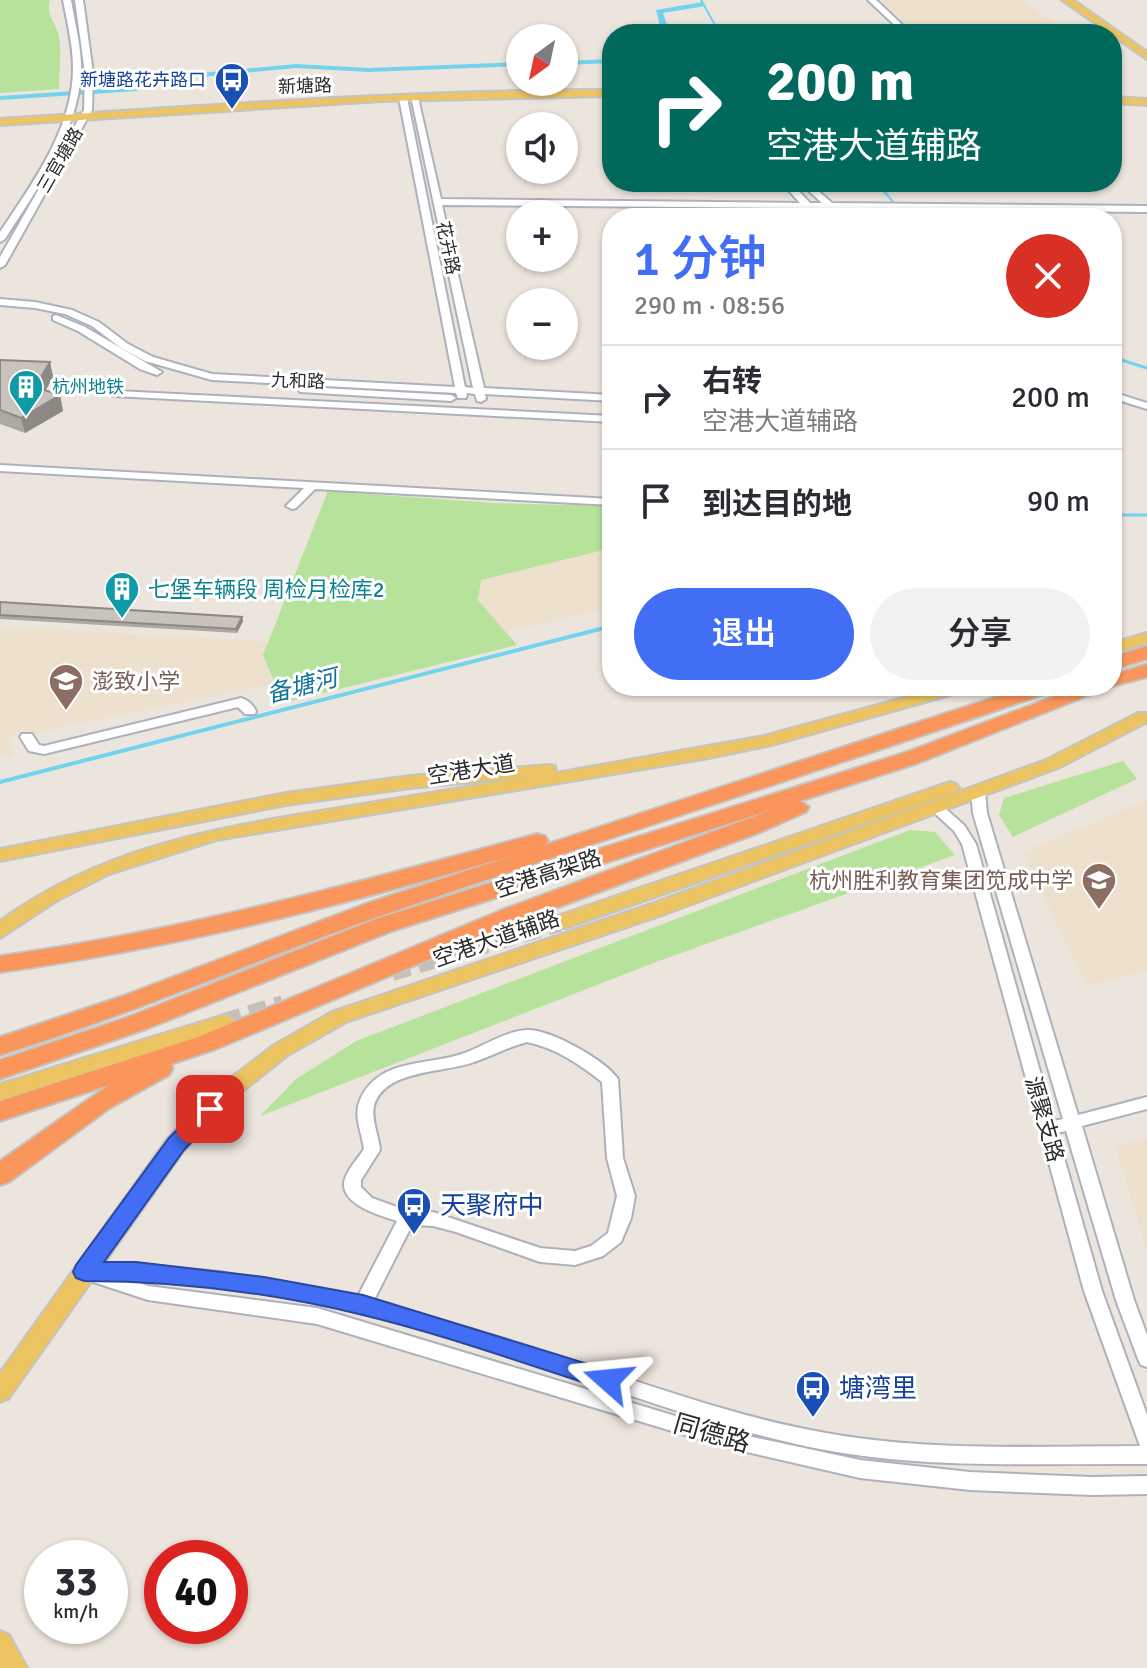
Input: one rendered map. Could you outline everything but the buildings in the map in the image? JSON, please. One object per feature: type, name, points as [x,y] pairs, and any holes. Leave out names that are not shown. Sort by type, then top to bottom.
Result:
[{"type":"highway","points":[[1122,661],[1147,652]]},
{"type":"highway","points":[[1122,679],[1147,670]]},
{"type":"highway","name":"空港高架路","points":[[0,1046],[132,1002],[376,909],[1020,696]]},
{"type":"highway","name":"空港高架路","points":[[0,1070],[137,1023],[384,925],[911,758],[1073,696]]},
{"type":"highway","points":[[0,1111],[207,1043],[510,916],[750,828],[911,758]]},
{"type":"highway","points":[[0,964],[41,959],[247,916],[421,876],[617,817],[782,777]]},
{"type":"highway","points":[[0,1175],[101,1101],[207,1043]]},
{"type":"main road","points":[[1067,0],[1101,24]]},
{"type":"main road","points":[[1087,0],[1121,24]]},
{"type":"main road","points":[[1122,24],[1147,42]]},
{"type":"main road","points":[[1122,38],[1147,56]]},
{"type":"main road","name":"新塘路","points":[[0,122],[67,115],[87,108],[384,92],[602,90]]},
{"type":"main road","name":"新塘路","points":[[87,108],[602,90]]},
{"type":"main road","points":[[1122,101],[1147,102]]},
{"type":"main road","points":[[1122,109],[1147,110]]},
{"type":"main road","name":"新塘路","points":[[0,115],[67,115]]},
{"type":"main road","points":[[1122,645],[1147,638]]},
{"type":"main road","name":"空港大道","points":[[0,931],[31,906],[81,877],[142,854],[216,834],[703,754],[766,741],[929,696]]},
{"type":"main road","points":[[559,923],[1038,758],[1146,716]]},
{"type":"main road","name":"空港大道辅路","points":[[0,1392],[176,1144],[227,1092],[281,1050],[339,1017],[672,904],[1052,764],[1146,716]]},
{"type":"main road","points":[[0,855],[286,799],[410,782],[703,754]]},
{"type":"main road","points":[[0,1092],[224,1022]]},
{"type":"main road","points":[[0,1644],[14,1668]]},
{"type":"street","name":"三官塘路","points":[[0,239],[58,140],[73,99],[75,46],[67,0]]},
{"type":"street","name":"三官塘路","points":[[0,265],[87,108],[86,35],[79,0]]},
{"type":"street","points":[[872,0],[897,24]]},
{"type":"street","name":"花卉路","points":[[409,98],[437,202],[480,394]]},
{"type":"street","name":"花卉路","points":[[409,98],[461,393]]},
{"type":"street","points":[[795,192],[808,206]]},
{"type":"street","points":[[813,192],[830,208]]},
{"type":"street","points":[[437,202],[1034,208]]},
{"type":"street","points":[[1122,209],[1147,209]]},
{"type":"street","name":"九和路","points":[[0,302],[35,305],[75,315],[158,363],[212,377],[461,393],[602,398]]},
{"type":"street","name":"九和路","points":[[0,309],[64,320],[133,362],[200,383],[461,393]]},
{"type":"street","points":[[117,394],[602,418]]},
{"type":"street","name":"九和路","points":[[480,394],[602,404]]},
{"type":"street","points":[[1122,398],[1147,406]]},
{"type":"street","points":[[1122,407],[1147,414]]},
{"type":"street","points":[[0,468],[602,501]]},
{"type":"street","points":[[292,506],[313,485]]},
{"type":"street","points":[[27,737],[34,748],[44,750],[241,702],[250,711]]},
{"type":"street","name":"源聚支路","points":[[978,791],[980,813],[1125,1300],[1147,1359]]},
{"type":"street","name":"源聚支路","points":[[934,806],[959,828],[969,844],[1093,1291],[1147,1441]]},
{"type":"street","points":[[527,1036],[540,1038],[578,1056],[610,1079],[615,1158],[626,1196],[615,1237],[597,1251],[575,1258],[540,1255],[433,1219],[407,1218],[366,1203],[353,1189],[353,1179],[372,1150],[365,1114],[368,1100],[378,1087],[394,1075],[411,1067],[466,1058],[527,1036]]},
{"type":"street","points":[[1048,1129],[1147,1103]]},
{"type":"street","points":[[363,1305],[407,1218]]},
{"type":"street","name":"同德路","points":[[84,1272],[150,1273],[264,1287],[363,1305],[722,1417],[829,1443],[949,1454],[1147,1455]]},
{"type":"street","name":"同德路","points":[[84,1272],[148,1293],[317,1316],[725,1439],[860,1469],[970,1481],[1147,1485]]},
{"type":"shaded area","points":[[881,0],[1023,0],[1056,24],[906,24]]},
{"type":"shaded area","points":[[602,550],[602,609],[506,632],[478,600],[481,580]]},
{"type":"shaded area","name":"澎致小学","points":[[0,626],[269,642],[263,655],[274,684],[8,738],[14,755],[0,759]]},
{"type":"shaded area","name":"杭州胜利教育集团笕成中学","points":[[1147,800],[1147,971],[1086,986],[1023,852]]},
{"type":"shaded area","points":[[1147,1137],[1147,1251],[1115,1146]]},
{"type":"green space","points":[[0,0],[50,0],[49,12],[60,44],[59,89],[0,93]]},
{"type":"green space","points":[[328,491],[493,503],[602,506],[602,550],[481,580],[478,600],[517,645],[283,703],[263,655]]},
{"type":"green space","points":[[1123,761],[1137,779],[1013,837],[999,815],[1004,798]]},
{"type":"green space","points":[[910,830],[935,832],[955,855],[656,962],[260,1116],[296,1079],[356,1041]]},
{"type":"waterway","points":[[701,0],[714,24]]},
{"type":"waterway","points":[[663,24],[659,12],[703,4]]},
{"type":"waterway","points":[[578,62],[602,61]]},
{"type":"waterway","points":[[0,98],[137,89],[148,80],[296,66],[369,70],[506,65]]},
{"type":"waterway","points":[[885,192],[898,208]]},
{"type":"waterway","points":[[1122,360],[1147,368]]},
{"type":"waterway","name":"备塘河","points":[[1122,515],[1147,515]]},
{"type":"waterway","name":"备塘河","points":[[0,782],[602,629]]},
{"type":"tunnel","points":[[392,972],[559,923]]},
{"type":"tunnel","points":[[224,1022],[283,1004]]},
{"type":"place","name":"新塘路花卉路口","points":[[232,111]]},
{"type":"place","name":"杭州地铁","points":[[26,418]]},
{"type":"place","name":"七堡车辆段 周检月检库2","points":[[122,620]]},
{"type":"place","name":"澎致小学","points":[[66,712]]},
{"type":"place","name":"杭州胜利教育集团笕成中学","points":[[1099,911]]},
{"type":"place","name":"天聚府中","points":[[414,1236]]},
{"type":"place","name":"塘湾里","points":[[813,1419]]},
{"type":"route","points":[[210,1109],[176,1144],[84,1272],[136,1271],[187,1277],[363,1305],[608,1380]]}]
